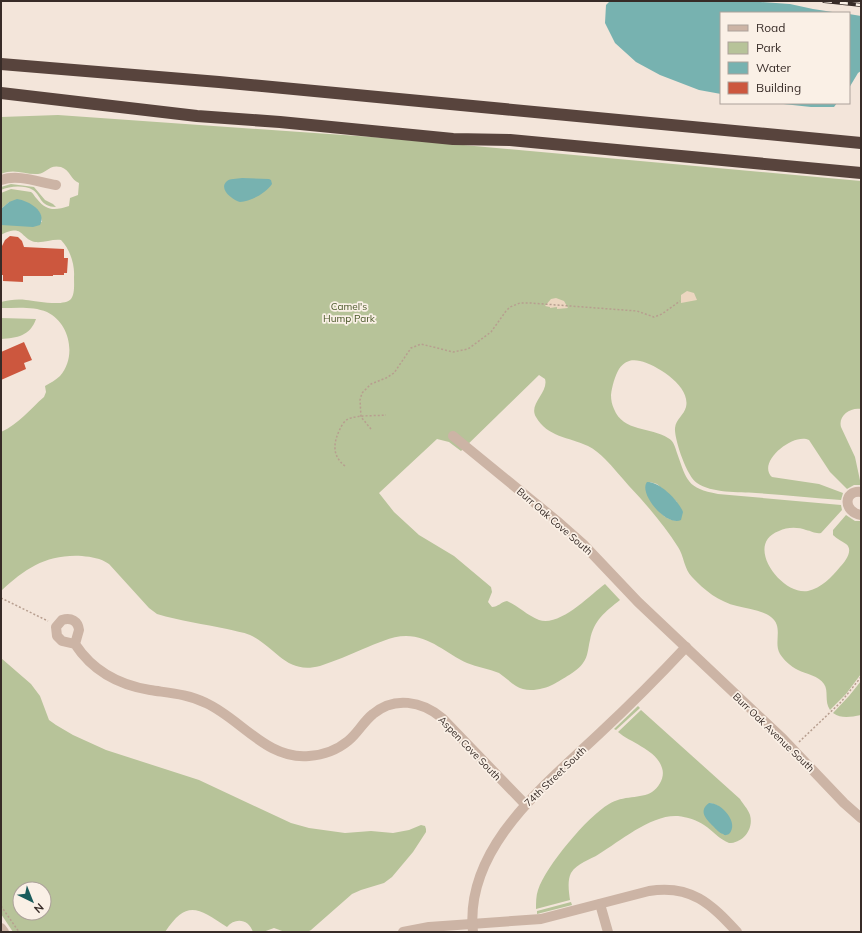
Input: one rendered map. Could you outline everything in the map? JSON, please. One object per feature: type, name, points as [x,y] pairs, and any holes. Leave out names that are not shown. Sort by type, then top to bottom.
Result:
[{"type":"highway","points":[[1,64],[219,82],[861,143]]},
{"type":"highway","points":[[1,93],[197,116],[453,138],[510,140],[861,173]]},
{"type":"street","points":[[1,180],[20,178],[56,185]]},
{"type":"street","name":"Burr Oak Cove South","points":[[454,436],[578,539],[638,602],[686,647]]},
{"type":"street","points":[[861,492],[852,493],[847,501],[850,510],[861,515]]},
{"type":"street","points":[[57,625],[66,619],[72,620],[76,623],[79,630],[75,644]]},
{"type":"street","name":"Aspen Cove South","points":[[57,625],[56,632],[60,639],[75,644],[90,662],[112,678],[139,688],[184,695],[201,701],[223,712],[269,746],[292,755],[312,756],[335,749],[352,737],[372,715],[388,705],[406,702],[421,705],[432,710],[442,718],[525,804]]},
{"type":"street","name":"Burr Oak Avenue South","points":[[686,647],[792,748],[844,803],[861,818]]},
{"type":"street","name":"74th Street South","points":[[473,928],[474,898],[481,872],[505,831],[525,804],[640,695],[686,647]]},
{"type":"street","points":[[403,932],[423,928],[473,928],[536,920],[649,891],[667,890],[680,891],[708,904],[737,932]]},
{"type":"street","points":[[600,904],[608,932]]},
{"type":"street","points":[[1,928],[4,932]]},
{"type":"path","points":[[371,430],[361,417],[360,398],[364,390],[372,384],[394,373],[411,348],[421,344],[453,352],[468,349],[491,332],[506,311],[514,305],[527,302],[636,311],[654,317],[662,314],[680,301]]},
{"type":"path","points":[[344,466],[335,454],[334,446],[341,427],[346,420],[351,418],[386,415]]},
{"type":"path","points":[[1,598],[57,625]]},
{"type":"path","points":[[792,748],[841,702],[861,677]]},
{"type":"path","points":[[1,906],[18,932]]},
{"type":"green space","name":"Camel's Hump Park","points":[[58,115],[386,138],[861,181],[861,409],[853,409],[846,413],[841,419],[841,427],[855,457],[861,485],[854,485],[847,489],[830,472],[809,440],[802,439],[786,444],[779,450],[769,464],[768,471],[772,477],[819,484],[843,493],[841,500],[710,489],[697,483],[693,479],[685,466],[682,457],[675,428],[686,407],[686,399],[678,384],[655,367],[647,363],[634,360],[626,362],[619,369],[614,381],[611,395],[614,409],[624,422],[638,428],[654,432],[672,441],[686,477],[694,486],[700,489],[718,494],[841,505],[842,510],[821,533],[815,533],[800,528],[789,528],[779,531],[769,538],[765,547],[766,557],[770,568],[787,586],[798,590],[808,591],[822,585],[830,578],[844,562],[849,553],[849,549],[846,544],[833,535],[833,530],[846,515],[855,521],[861,521],[861,674],[846,694],[830,710],[827,703],[826,690],[822,681],[792,667],[780,654],[777,645],[777,625],[771,617],[759,611],[724,602],[707,591],[689,574],[680,551],[661,523],[605,459],[590,447],[552,433],[541,424],[534,412],[536,403],[544,389],[545,384],[545,379],[539,375],[461,451],[449,442],[437,439],[379,493],[394,512],[419,535],[454,556],[491,587],[492,592],[488,602],[492,607],[507,601],[539,620],[547,621],[565,615],[605,584],[620,600],[601,617],[594,627],[585,661],[581,666],[570,675],[550,686],[535,690],[520,688],[499,673],[467,663],[431,642],[406,636],[395,637],[320,666],[308,668],[299,667],[282,659],[259,640],[250,635],[157,614],[149,608],[109,564],[93,557],[69,556],[48,560],[28,569],[1,591],[1,432],[19,421],[44,397],[46,392],[45,386],[60,376],[65,368],[69,350],[66,332],[55,317],[47,312],[36,309],[1,308],[1,302],[10,300],[26,300],[62,303],[67,301],[71,299],[73,294],[74,267],[67,248],[61,240],[35,242],[18,231],[8,232],[1,235],[1,225],[42,222],[40,214],[9,202],[1,209],[1,193],[11,189],[31,192],[44,206],[56,209],[69,206],[70,198],[78,195],[79,183],[74,180],[64,168],[57,166],[38,174],[6,172],[1,174],[1,117]],"holes":[[[650,482],[657,484],[677,502],[677,521],[664,516],[660,512],[655,501]]]},
{"type":"green space","points":[[11,184],[34,187],[45,200],[56,207],[44,203],[36,192],[29,188],[17,187],[1,190],[1,187]]},
{"type":"green space","points":[[1,318],[36,319],[27,333],[18,337],[1,339]]},
{"type":"green space","points":[[1,658],[31,684],[40,696],[49,720],[73,735],[106,750],[199,780],[291,823],[309,828],[345,833],[371,831],[393,833],[409,830],[421,825],[425,826],[426,829],[426,832],[413,852],[392,877],[384,883],[352,894],[307,932],[285,932],[274,928],[263,932],[253,932],[248,924],[242,921],[234,922],[227,927],[208,915],[193,910],[187,911],[180,915],[165,932],[13,932],[1,914]]},
{"type":"green space","points":[[861,681],[861,715],[843,717],[833,713],[849,696]]},
{"type":"green space","points":[[638,706],[640,708],[616,730],[614,729]]},
{"type":"green space","points":[[641,710],[740,799],[750,815],[751,820],[749,830],[739,841],[729,843],[701,823],[692,819],[678,816],[658,819],[637,829],[577,867],[571,873],[569,879],[570,900],[536,909],[536,897],[542,880],[558,856],[579,831],[600,810],[609,804],[620,799],[648,794],[657,787],[661,781],[663,771],[655,756],[618,732]],"holes":[[[709,803],[718,806],[729,834],[723,834]]]},
{"type":"green space","points":[[571,902],[572,905],[537,914],[537,911]]},
{"type":"shaded area","points":[[687,291],[694,293],[697,300],[681,303],[681,295]]},
{"type":"shaded area","points":[[556,298],[564,301],[568,308],[557,309],[557,307],[550,308],[545,306],[551,299]]},
{"type":"water","points":[[610,1],[746,1],[790,4],[832,12],[720,12],[720,94],[699,90],[660,75],[636,62],[615,43],[605,23],[606,5]]},
{"type":"water","points":[[850,14],[861,16],[861,71],[858,73],[850,86]]},
{"type":"water","points":[[783,104],[836,104],[834,107],[811,107]]},
{"type":"water","points":[[242,178],[269,179],[271,180],[272,184],[266,191],[258,196],[240,202],[228,194],[224,188],[224,185],[229,180]]},
{"type":"water","points":[[17,199],[31,204],[39,211],[42,220],[40,225],[33,227],[1,225],[1,209],[9,202]]},
{"type":"water","points":[[647,482],[663,488],[673,497],[683,512],[681,520],[675,521],[668,519],[655,508],[646,494],[645,487]]},
{"type":"water","points":[[709,803],[719,806],[728,814],[732,824],[732,829],[729,834],[725,835],[720,833],[704,815],[704,809]]},
{"type":"building","points":[[10,236],[18,237],[22,241],[24,247],[64,249],[64,258],[68,258],[67,273],[64,273],[64,275],[53,276],[23,276],[23,282],[3,281],[3,275],[1,275],[1,248],[5,240]]},
{"type":"building","points":[[24,342],[32,360],[24,363],[26,369],[1,380],[1,352]]},
{"type":"railway","points":[[824,1],[861,5]]}]
